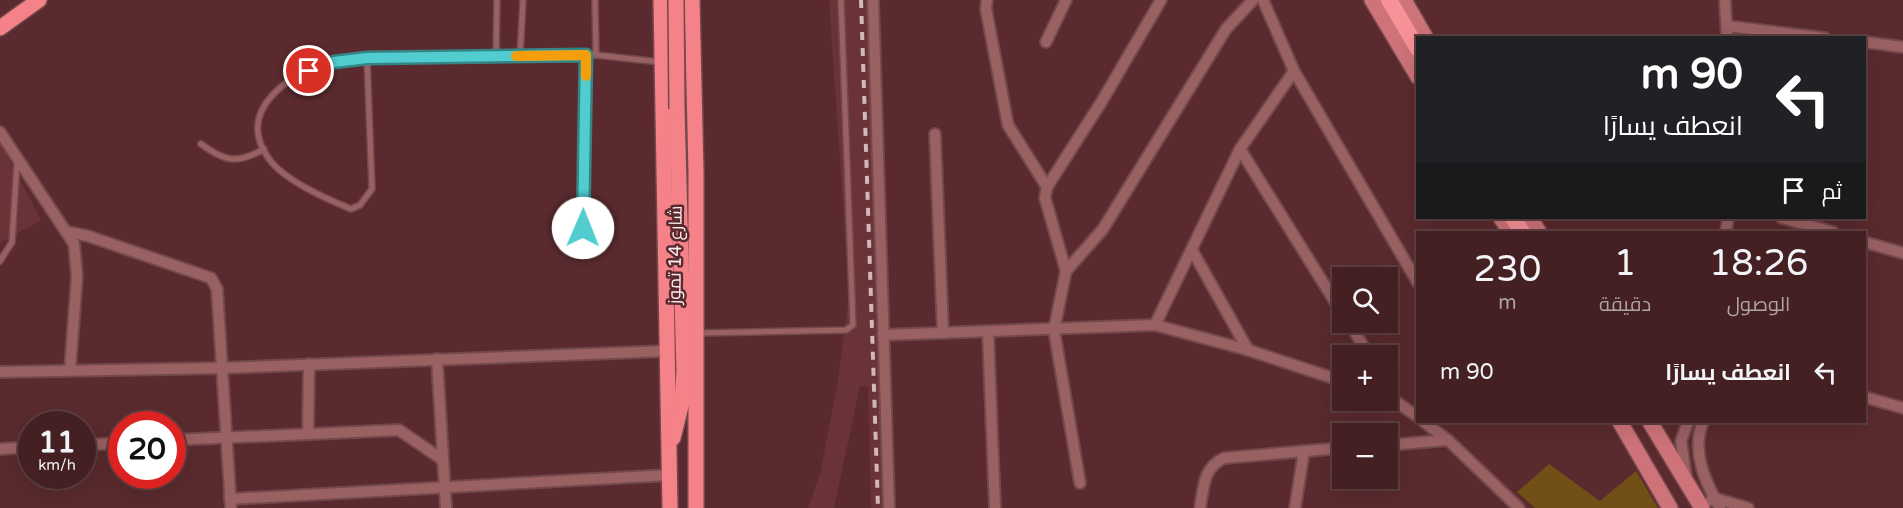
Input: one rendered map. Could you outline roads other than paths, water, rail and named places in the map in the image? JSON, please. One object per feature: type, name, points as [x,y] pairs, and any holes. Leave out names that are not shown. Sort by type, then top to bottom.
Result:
[{"type":"highway","points":[[1389,0],[1416,46]]},
{"type":"main road","points":[[0,28],[39,0]]},
{"type":"main road","points":[[1372,0],[1416,74]]},
{"type":"main road","points":[[1404,0],[1425,36]]},
{"type":"main road","points":[[666,1],[669,9],[679,10],[692,1]]},
{"type":"main road","points":[[666,1],[662,62],[670,508]]},
{"type":"main road","points":[[666,1],[677,109],[684,372],[682,402],[670,447]]},
{"type":"main road","name":"شارع 14 تموز","points":[[692,1],[696,173],[694,333],[696,508]]},
{"type":"main road","points":[[1621,423],[1670,508]]},
{"type":"main road","points":[[1651,423],[1687,483],[1709,505]]},
{"type":"street","points":[[873,0],[889,508]]},
{"type":"street","points":[[987,0],[986,9],[1008,125],[1047,187]]},
{"type":"street","points":[[1046,42],[1066,0]]},
{"type":"street","points":[[1080,483],[1054,330],[1066,271],[1045,198],[1047,187],[1102,101],[1161,0]]},
{"type":"street","points":[[1066,271],[1103,229],[1226,29],[1253,0]]},
{"type":"street","points":[[1263,0],[1294,71],[1416,280]]},
{"type":"street","points":[[1725,0],[1727,36]]},
{"type":"street","points":[[1727,26],[1809,36]]},
{"type":"street","points":[[1866,42],[1903,47]]},
{"type":"street","points":[[1155,325],[1240,149],[1294,71]]},
{"type":"street","points":[[0,132],[74,244],[77,262],[70,370]]},
{"type":"street","points":[[935,134],[943,333]]},
{"type":"street","points":[[1240,149],[1332,296]]},
{"type":"street","points":[[1786,219],[1829,231]]},
{"type":"street","points":[[68,232],[88,236],[211,278],[217,289],[231,504],[445,488],[670,475]]},
{"type":"street","points":[[1866,243],[1903,253]]},
{"type":"street","points":[[1192,250],[1248,350]]},
{"type":"street","points":[[883,335],[1155,325],[1248,350],[1332,378]]},
{"type":"street","points":[[988,332],[995,508]]},
{"type":"street","points":[[0,372],[221,368],[436,358],[667,351]]},
{"type":"street","points":[[436,358],[446,508]]},
{"type":"street","points":[[308,433],[309,364]]},
{"type":"street","points":[[1866,398],[1903,408]]},
{"type":"street","points":[[1398,403],[1416,416]]},
{"type":"street","points":[[1425,423],[1448,440],[1519,508]]},
{"type":"street","points":[[1687,483],[1681,441],[1688,423]]},
{"type":"street","points":[[1703,423],[1698,451],[1709,505],[1748,508]]},
{"type":"street","points":[[186,439],[399,430],[443,460]]},
{"type":"street","points":[[1398,444],[1448,440]]},
{"type":"street","points":[[0,448],[18,447]]},
{"type":"street","points":[[1200,508],[1206,472],[1212,463],[1224,458],[1332,449]]},
{"type":"street","points":[[1295,508],[1304,451]]},
{"type":"street","points":[[1501,508],[1507,498]]},
{"type":"lane","points":[[496,56],[497,0]]},
{"type":"lane","points":[[520,56],[523,0]]},
{"type":"lane","points":[[596,0],[596,55]]},
{"type":"lane","points":[[694,333],[846,330],[853,325],[841,0]]},
{"type":"lane","points":[[583,228],[586,55]]},
{"type":"lane","points":[[367,58],[372,189],[360,205],[351,209],[285,174],[270,160],[259,136],[258,116],[264,103],[280,88],[309,71],[334,62],[367,58],[596,55],[662,62]]},
{"type":"lane","points":[[201,144],[217,156],[232,160],[247,159],[264,149]]},
{"type":"lane","points":[[0,261],[12,242],[18,158]]},
{"type":"railway","points":[[861,0],[878,508]]}]
